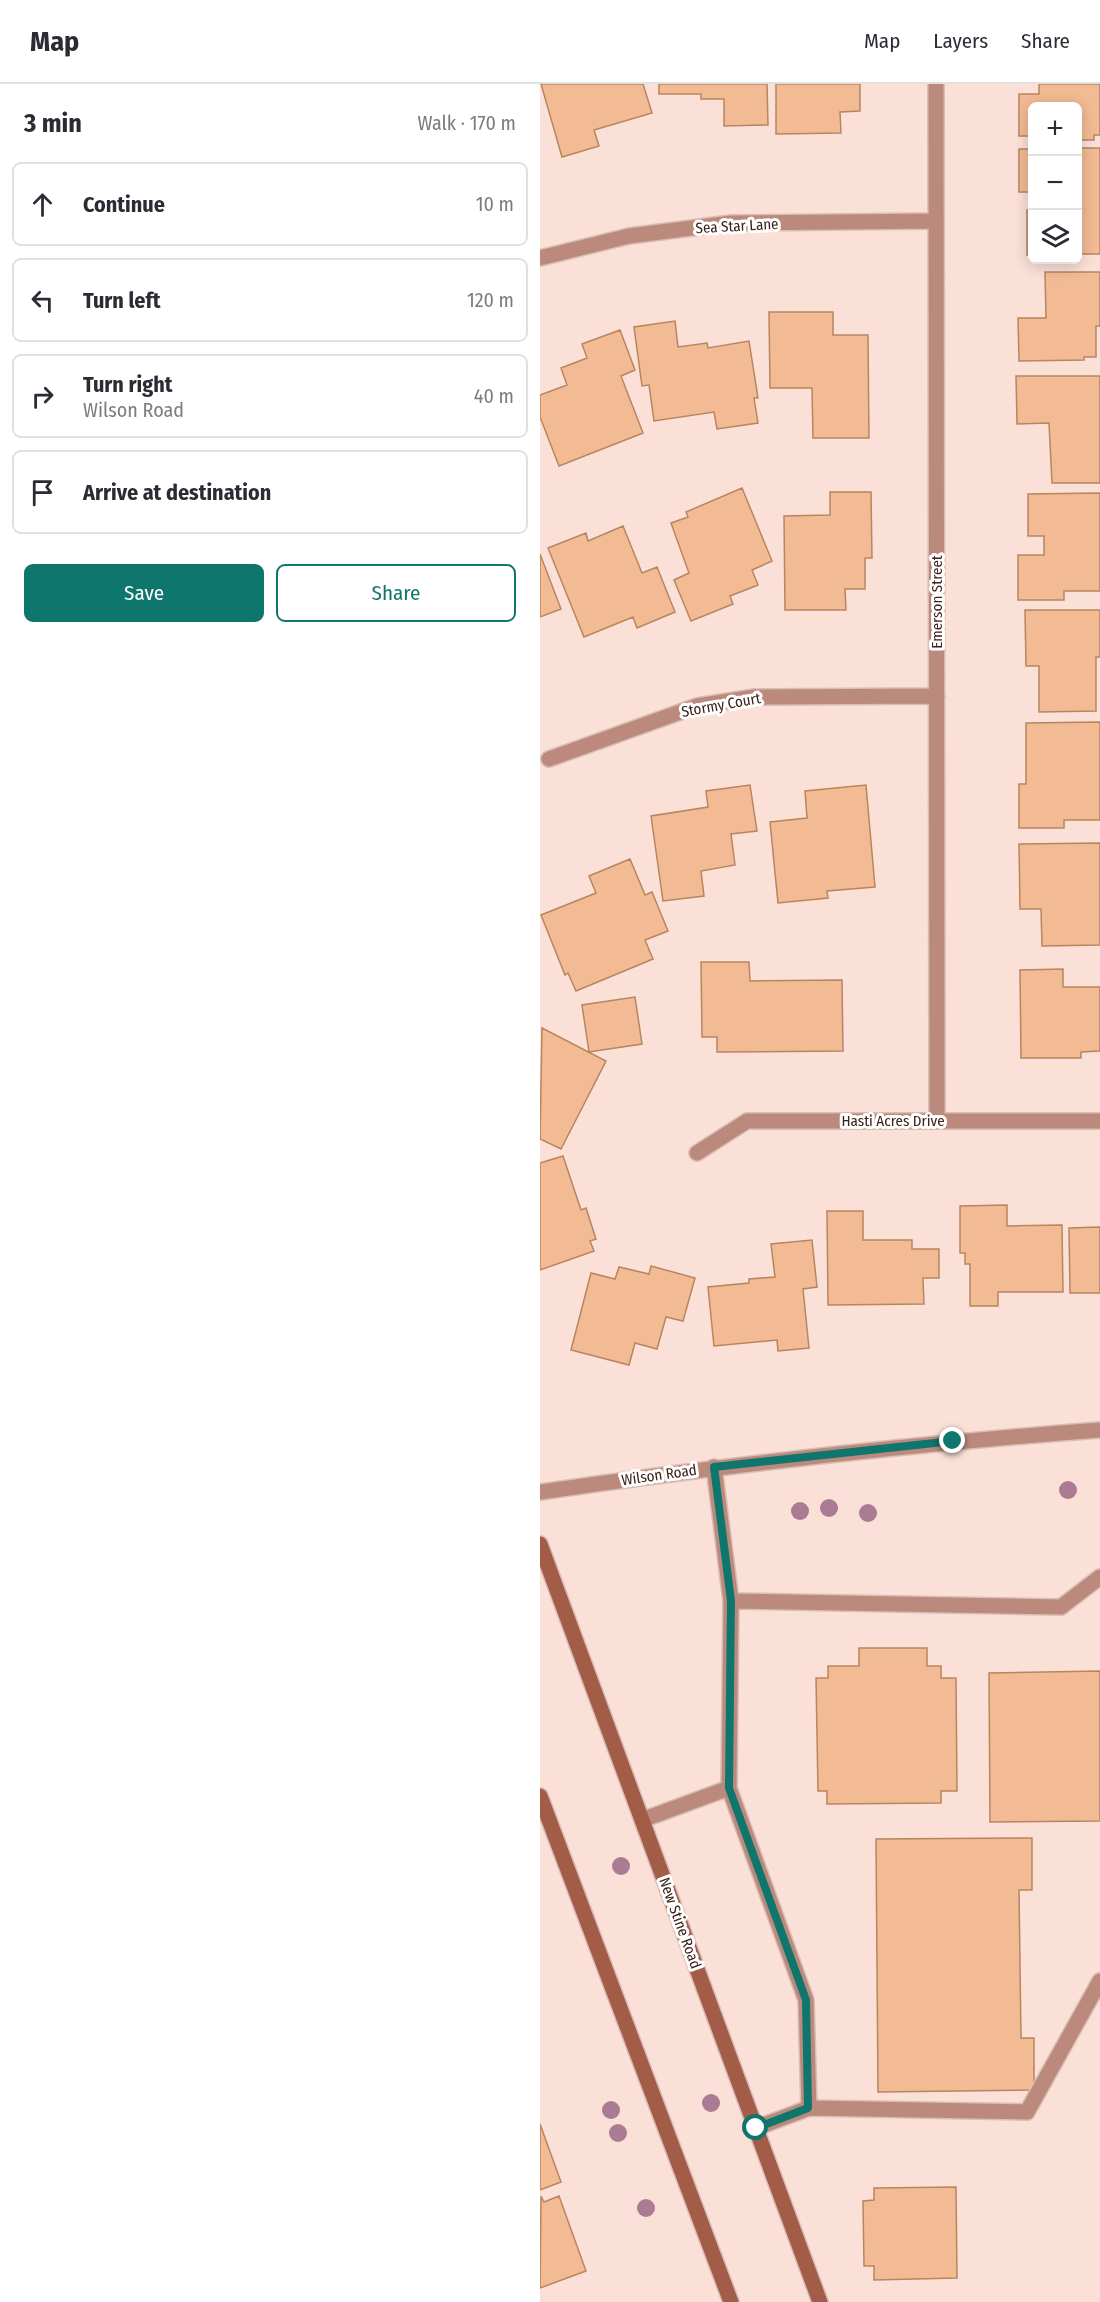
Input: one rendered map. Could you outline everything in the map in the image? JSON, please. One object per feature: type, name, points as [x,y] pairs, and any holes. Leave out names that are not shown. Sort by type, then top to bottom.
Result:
[{"type":"main road","name":"New Stine Road","points":[[540,1544],[820,2302]]},
{"type":"main road","points":[[540,1796],[731,2302]]},
{"type":"street","name":"Emerson Street","points":[[936,84],[937,1121]]},
{"type":"street","name":"Sea Star Lane","points":[[540,258],[629,236],[731,223],[936,221]]},
{"type":"street","name":"Stormy Court","points":[[549,759],[697,706],[754,697],[937,696]]},
{"type":"street","name":"Hasti Acres Drive","points":[[697,1153],[747,1121],[1100,1121]]},
{"type":"street","name":"Wilson Road","points":[[540,1492],[714,1467],[953,1441],[1100,1430]]},
{"type":"street","points":[[714,1467],[731,1601],[729,1788],[806,2000],[808,2108]]},
{"type":"street","points":[[731,1601],[1061,1607],[1100,1577]]},
{"type":"street","points":[[642,1820],[729,1788]]},
{"type":"street","points":[[756,2128],[808,2108],[1027,2112],[1100,1981]]},
{"type":"building","points":[[541,84],[643,84],[652,113],[594,130],[599,146],[562,157]]},
{"type":"building","points":[[659,84],[767,84],[768,125],[724,126],[724,99],[701,99],[701,94],[659,94]]},
{"type":"building","points":[[776,84],[860,84],[860,111],[840,112],[841,133],[776,134]]},
{"type":"building","points":[[1039,84],[1100,84],[1100,135],[1094,135],[1094,140],[1082,140],[1082,102],[1028,102],[1028,136],[1019,136],[1019,94],[1039,94]]},
{"type":"building","points":[[1082,148],[1100,148],[1100,254],[1082,254]]},
{"type":"building","points":[[1019,149],[1028,149],[1028,192],[1019,192]]},
{"type":"building","points":[[1027,210],[1028,210],[1028,255]]},
{"type":"building","points":[[1045,272],[1100,272],[1100,326],[1096,326],[1096,357],[1084,357],[1084,360],[1019,361],[1018,318],[1046,318]]},
{"type":"building","points":[[769,312],[833,312],[833,335],[868,335],[869,438],[813,438],[812,388],[770,388]]},
{"type":"building","points":[[675,321],[678,347],[707,343],[708,348],[749,341],[758,398],[754,398],[758,423],[717,429],[714,412],[654,421],[649,385],[642,386],[634,327]]},
{"type":"building","points":[[620,330],[635,370],[621,376],[643,433],[559,466],[540,417],[540,395],[567,385],[561,368],[587,358],[582,344]]},
{"type":"building","points":[[1016,376],[1100,376],[1100,483],[1052,483],[1049,423],[1017,424]]},
{"type":"building","points":[[742,488],[772,561],[752,570],[758,585],[730,596],[733,604],[691,621],[674,580],[689,573],[671,523],[688,517],[686,512]]},
{"type":"building","points":[[830,492],[871,492],[872,558],[865,558],[865,589],[845,589],[846,610],[785,610],[784,516],[830,515]]},
{"type":"building","points":[[1100,493],[1100,591],[1064,591],[1064,600],[1018,600],[1018,555],[1044,555],[1044,536],[1028,536],[1028,494]]},
{"type":"building","points":[[623,526],[642,573],[657,567],[675,612],[637,628],[633,617],[584,637],[548,548],[586,533],[588,541]]},
{"type":"building","points":[[540,554],[561,609],[540,617]]},
{"type":"building","points":[[1025,610],[1100,610],[1100,657],[1096,657],[1096,711],[1039,712],[1039,666],[1026,666]]},
{"type":"building","points":[[1100,722],[1100,820],[1064,820],[1064,828],[1019,828],[1019,784],[1026,784],[1026,723]]},
{"type":"building","points":[[750,785],[757,831],[731,834],[735,865],[701,871],[704,896],[663,901],[651,816],[708,807],[706,791]]},
{"type":"building","points":[[866,785],[875,887],[827,891],[828,898],[778,903],[770,822],[807,818],[805,791]]},
{"type":"building","points":[[1100,843],[1100,945],[1042,946],[1041,909],[1020,909],[1019,844]]},
{"type":"building","points":[[630,859],[645,895],[652,892],[668,931],[645,940],[653,959],[576,991],[568,973],[565,975],[541,915],[596,893],[589,876]]},
{"type":"building","points":[[701,962],[749,962],[750,981],[842,980],[843,1051],[717,1052],[717,1037],[702,1037]]},
{"type":"building","points":[[1063,969],[1063,987],[1100,987],[1100,1051],[1081,1052],[1081,1058],[1021,1058],[1020,970]]},
{"type":"building","points":[[635,997],[642,1044],[589,1052],[582,1005]]},
{"type":"building","points":[[542,1028],[606,1061],[561,1149],[540,1139]]},
{"type":"building","points":[[563,1156],[581,1210],[586,1208],[596,1239],[590,1241],[594,1251],[540,1270],[540,1163]]},
{"type":"building","points":[[1007,1205],[1007,1226],[1062,1225],[1063,1292],[998,1292],[998,1306],[970,1306],[970,1264],[965,1264],[965,1253],[960,1253],[960,1206]]},
{"type":"building","points":[[827,1211],[863,1211],[863,1240],[912,1240],[912,1249],[939,1249],[939,1278],[923,1278],[924,1304],[828,1305]]},
{"type":"building","points":[[1100,1227],[1100,1293],[1070,1293],[1069,1228]]},
{"type":"building","points":[[812,1240],[817,1287],[803,1289],[809,1348],[778,1351],[777,1340],[714,1346],[708,1287],[749,1283],[749,1279],[775,1277],[771,1244]]},
{"type":"building","points":[[651,1266],[695,1278],[683,1321],[666,1317],[657,1349],[635,1343],[629,1365],[571,1350],[591,1273],[615,1279],[619,1267],[649,1274]]},
{"type":"building","points":[[859,1648],[927,1648],[927,1666],[941,1666],[941,1678],[956,1678],[957,1791],[941,1791],[941,1803],[827,1804],[827,1791],[818,1791],[816,1678],[828,1678],[828,1666],[859,1666]]},
{"type":"building","points":[[1100,1671],[1100,1821],[990,1822],[989,1673]]},
{"type":"building","points":[[1032,1838],[1032,1890],[1019,1890],[1021,2038],[1034,2038],[1034,2090],[878,2092],[876,1839]]},
{"type":"building","points":[[540,2124],[561,2182],[540,2190]]},
{"type":"building","points":[[956,2187],[957,2278],[874,2280],[874,2266],[864,2266],[863,2201],[874,2200],[874,2188]]},
{"type":"building","points":[[541,2196],[544,2202],[559,2196],[586,2271],[540,2288]]},
{"type":"route","points":[[756,2128],[808,2108],[806,2000],[729,1788],[731,1601],[714,1467],[953,1441]]}]
